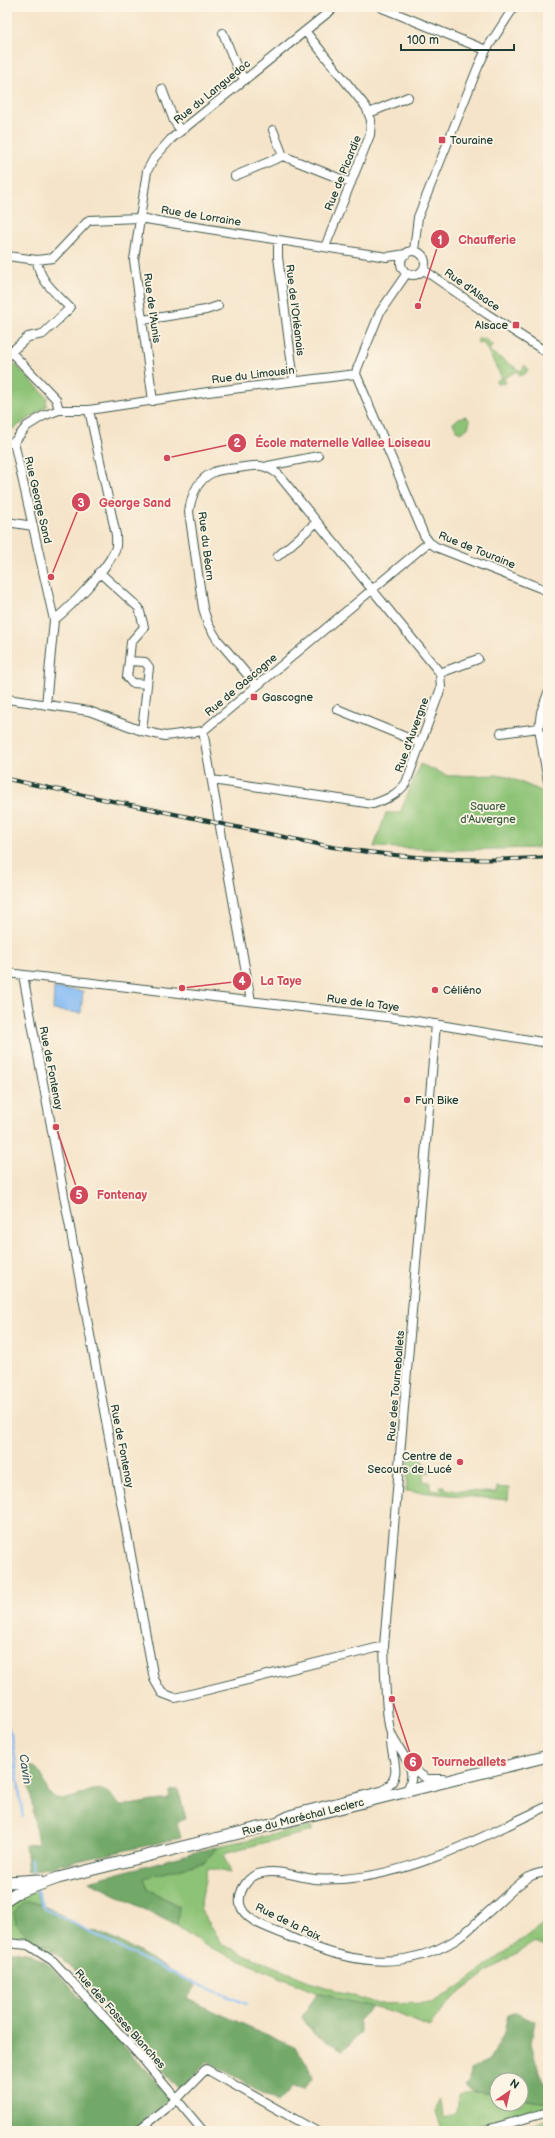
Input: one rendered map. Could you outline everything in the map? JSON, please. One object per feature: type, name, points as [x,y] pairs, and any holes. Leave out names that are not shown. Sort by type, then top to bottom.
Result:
[{"type":"main road","name":"Rue du Maréchal Leclerc","points":[[7,1899],[16,1893],[58,1878],[257,1829],[406,1790],[548,1756]]},
{"type":"main road","name":"Rue du Maréchal Leclerc","points":[[7,1882],[58,1878]]},
{"type":"street","name":"Rue du Languedoc","points":[[139,218],[150,165],[164,146],[335,7]]},
{"type":"street","points":[[380,7],[486,50]]},
{"type":"street","points":[[414,251],[418,217],[486,50],[514,7]]},
{"type":"street","name":"Rue de Picardie","points":[[305,31],[361,100],[369,113],[371,128],[370,135],[325,247]]},
{"type":"street","points":[[223,32],[237,68],[245,80]]},
{"type":"street","points":[[162,89],[174,121],[181,131]]},
{"type":"street","points":[[369,113],[408,97]]},
{"type":"street","points":[[273,130],[283,156]]},
{"type":"street","points":[[235,176],[283,156],[351,183]]},
{"type":"street","name":"Rue de Lorraine","points":[[7,256],[37,260],[53,258],[89,220],[139,218],[392,258],[406,254]]},
{"type":"street","name":"Rue de l'Aunis","points":[[139,218],[134,260],[153,401]]},
{"type":"street","name":"Rue de l'Orléanais","points":[[278,240],[278,257],[294,381]]},
{"type":"street","points":[[356,374],[380,312],[404,271],[401,261],[406,254],[414,251]]},
{"type":"street","points":[[392,258],[404,271],[416,275],[424,270],[426,264],[424,257],[414,251]]},
{"type":"street","points":[[10,443],[27,426],[43,416],[59,410],[56,399],[9,350],[28,336],[43,334],[70,308],[43,279],[40,274],[37,260]]},
{"type":"street","name":"Rue d'Alsace","points":[[424,270],[487,314],[548,353]]},
{"type":"street","points":[[143,320],[206,310],[218,306]]},
{"type":"street","name":"Rue du Limousin","points":[[59,410],[89,410],[294,381],[356,374]]},
{"type":"street","name":"Rue de Touraine","points":[[356,374],[429,542],[436,547],[548,591]]},
{"type":"street","points":[[54,620],[68,609],[110,561],[116,548],[116,535],[89,410]]},
{"type":"street","name":"Rue George Sand","points":[[10,443],[33,526],[54,620],[46,705]]},
{"type":"street","name":"Rue du Béarn","points":[[257,686],[217,639],[208,624],[202,608],[189,512],[191,500],[196,488],[214,472],[257,465],[268,466],[318,456]]},
{"type":"street","points":[[268,466],[278,474],[440,673],[478,659]]},
{"type":"street","points":[[7,522],[33,526]]},
{"type":"street","points":[[278,556],[317,522]]},
{"type":"street","name":"Rue de Gascogne","points":[[251,1001],[203,731],[372,588],[429,542]]},
{"type":"street","points":[[99,572],[139,608],[144,628],[131,642],[127,677],[132,683],[147,684]]},
{"type":"street","points":[[128,661],[145,662],[149,667],[142,731]]},
{"type":"street","name":"Rue d'Auvergne","points":[[212,780],[373,804],[387,800],[398,793],[406,783],[441,688],[440,673]]},
{"type":"street","points":[[548,694],[541,712],[539,728],[548,782]]},
{"type":"street","points":[[7,699],[89,711],[142,731],[165,736],[203,731]]},
{"type":"street","points":[[337,709],[420,742]]},
{"type":"street","points":[[501,733],[539,728]]},
{"type":"street","name":"Rue de la Taye","points":[[7,973],[404,1019],[548,1043]]},
{"type":"street","name":"Rue de Fontenay","points":[[23,975],[154,1679],[162,1693],[175,1698],[384,1646]]},
{"type":"street","name":"Rue des Tourneballets","points":[[406,1790],[412,1779],[409,1766],[392,1735],[389,1721],[384,1646],[436,1024]]},
{"type":"street","points":[[257,1829],[291,1814],[384,1790],[392,1783],[396,1775],[392,1735]]},
{"type":"street","points":[[409,1766],[427,1778],[454,1779]]},
{"type":"street","name":"Rue de la Paix","points":[[548,1806],[424,1861],[393,1871],[371,1876],[336,1879],[316,1879],[282,1873],[262,1872],[248,1880],[241,1891],[240,1904],[245,1913],[253,1920],[307,1945],[333,1955],[370,1961],[399,1960],[440,1949],[459,1938],[531,1876],[548,1871]]},
{"type":"street","name":"Rue des Fosses Blanches","points":[[7,1943],[28,1946],[53,1961],[177,2099],[203,2131]]},
{"type":"street","points":[[137,2131],[177,2099],[206,2069],[316,2131]]},
{"type":"street","points":[[483,2131],[548,2112]]},
{"type":"green space","points":[[484,338],[492,345],[489,351],[521,371],[525,365],[528,369],[526,373],[520,376],[517,371],[504,378],[506,383],[497,384],[496,381],[502,378],[483,342],[478,344],[478,339]]},
{"type":"green space","points":[[7,356],[47,397],[46,407],[7,433]]},
{"type":"green space","points":[[466,416],[470,421],[468,428],[460,433],[457,431],[453,423],[459,418]]},
{"type":"green space","name":"Square d'Auvergne","points":[[420,764],[448,776],[503,775],[544,792],[548,824],[538,848],[456,850],[374,847],[386,813],[400,813]]},
{"type":"green space","points":[[409,1456],[419,1457],[430,1469],[430,1473],[424,1472],[423,1481],[430,1482],[430,1490],[439,1491],[440,1486],[444,1486],[444,1489],[496,1493],[497,1487],[509,1488],[508,1500],[406,1491]]},
{"type":"green space","points":[[26,1764],[38,1770],[42,1775],[47,1790],[50,1794],[61,1799],[74,1797],[93,1790],[99,1790],[107,1792],[121,1806],[169,1799],[170,1791],[178,1789],[186,1819],[177,1822],[181,1838],[28,1872],[25,1845],[38,1844]]},
{"type":"green space","points":[[312,1826],[312,1831],[227,1852],[224,1856],[231,1873],[207,1868],[200,1909],[223,1945],[316,1984],[378,2004],[431,2003],[460,1986],[548,1920],[548,1947],[535,1942],[500,1963],[453,1998],[429,2027],[398,2014],[317,1993],[204,1945],[177,1926],[179,1906],[148,1889],[144,1878],[205,1862],[218,1846]]},
{"type":"green space","points":[[218,1846],[205,1862],[144,1878],[148,1889],[179,1907],[177,1926],[89,1881]]},
{"type":"green space","points":[[36,1892],[41,1904],[36,1902],[16,1924],[34,1942],[51,1946],[52,1951],[48,1954],[24,1941],[7,1939],[7,1913],[12,1902],[25,1895]]},
{"type":"green space","points":[[24,1902],[36,1902],[58,1913],[85,1931],[98,1932],[130,1947],[196,1986],[187,1999],[294,2047],[308,2064],[313,2078],[303,2089],[293,2086],[278,2102],[208,2061],[180,2090],[74,1969],[52,1951],[51,1946],[34,1942],[16,1924],[14,1912]]},
{"type":"green space","points":[[7,1950],[32,1954],[52,1967],[171,2098],[132,2131],[7,2131]]},
{"type":"green space","points":[[317,1993],[372,2007],[358,2021],[361,2033],[343,2050],[314,2035],[302,2017]]},
{"type":"green space","points":[[516,2012],[535,2021],[531,2043],[539,2072],[548,2090],[548,2103],[529,2100],[529,2072],[489,2072],[489,2093],[473,2092],[465,2085],[470,2079],[471,2069],[490,2060],[503,2035],[508,2015]]},
{"type":"green space","points":[[473,2092],[489,2093],[489,2112],[526,2112],[456,2131],[442,2131],[436,2111],[438,2099],[444,2119],[457,2113],[459,2094]]},
{"type":"green space","points":[[529,2100],[548,2103],[548,2106],[529,2111]]},
{"type":"green space","points":[[548,2119],[548,2131],[512,2131]]},
{"type":"water","points":[[54,988],[83,991],[81,1013],[53,1010]]},
{"type":"waterway","name":"Cavin","points":[[7,1724],[12,1738],[23,1817]]},
{"type":"waterway","name":"Cavin","points":[[30,1859],[33,1871]]},
{"type":"waterway","points":[[37,1891],[44,1908],[144,1960],[247,2004]]},
{"type":"railway","points":[[7,779],[332,847],[359,851],[413,857],[494,860],[548,857]]},
{"type":"place","name":"Touraine","points":[[442,140]]},
{"type":"place","name":"Chaufferie","points":[[418,306]]},
{"type":"place","name":"Alsace","points":[[516,325]]},
{"type":"place","name":"École maternelle Vallee Loiseau","points":[[167,458]]},
{"type":"place","name":"George Sand","points":[[51,577]]},
{"type":"place","name":"Gascogne","points":[[254,697]]},
{"type":"place","name":"La Taye","points":[[182,988]]},
{"type":"place","name":"Céliéno","points":[[435,990]]},
{"type":"place","name":"Fun Bike","points":[[407,1100]]},
{"type":"place","name":"Fontenay","points":[[56,1127]]},
{"type":"place","name":"Centre de Secours de Lucé","points":[[460,1462]]},
{"type":"place","name":"Tourneballets","points":[[392,1699]]}]
